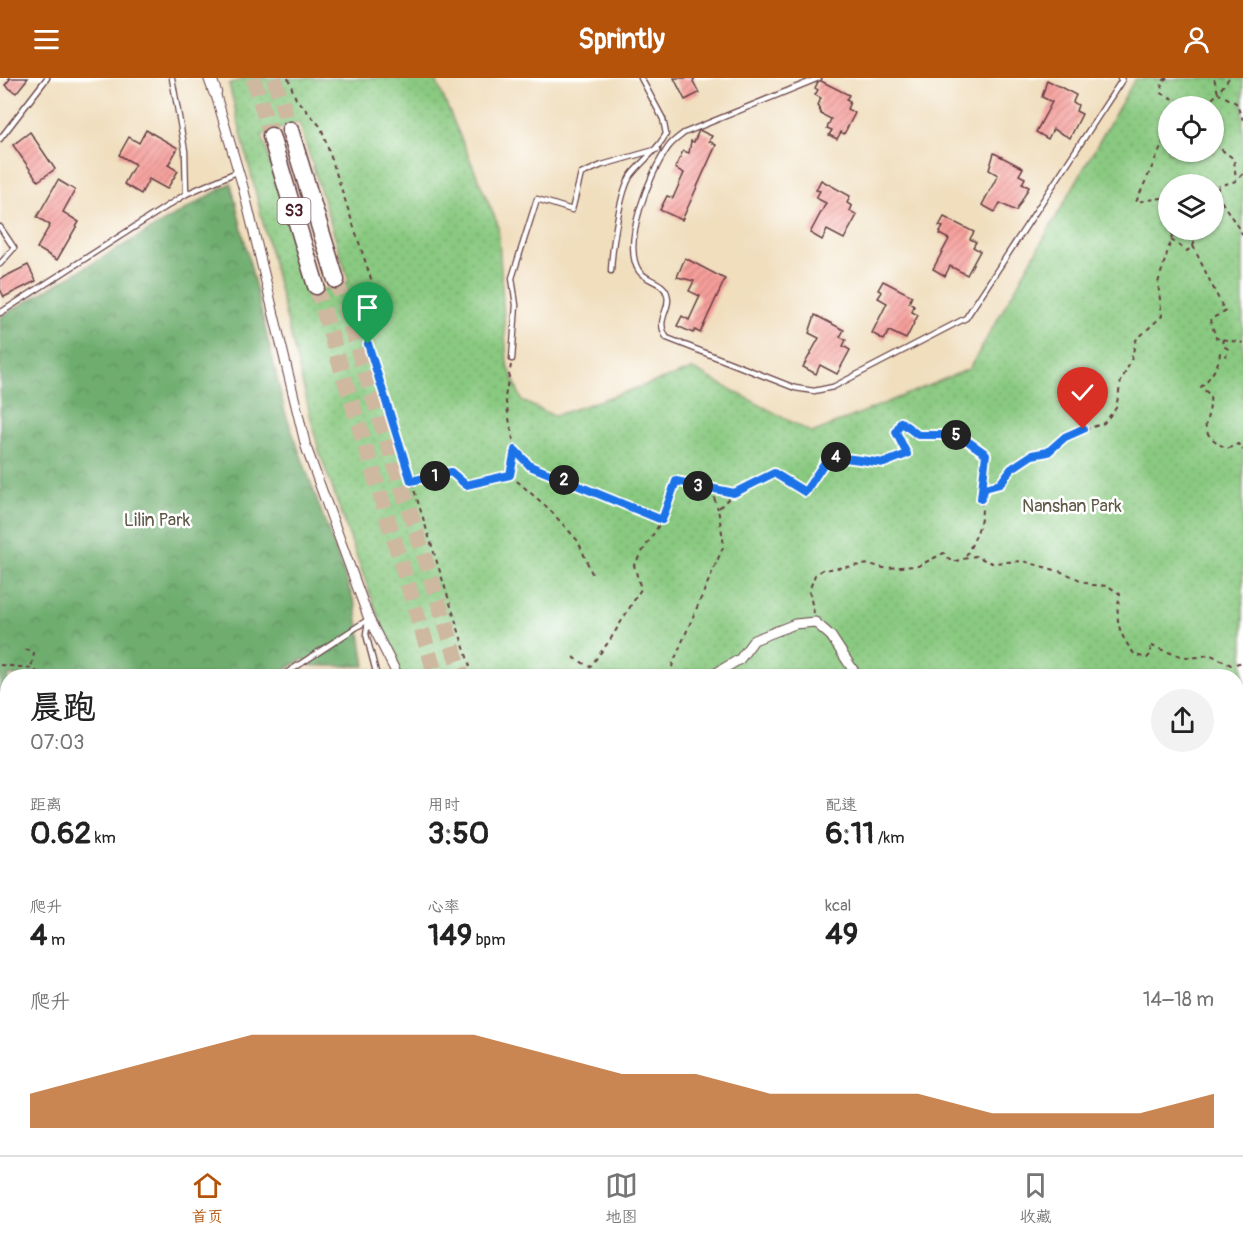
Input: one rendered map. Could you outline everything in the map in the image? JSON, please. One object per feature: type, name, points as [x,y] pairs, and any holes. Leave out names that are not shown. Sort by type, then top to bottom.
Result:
[{"type":"highway","name":"S3","points":[[290,130],[336,280]]},
{"type":"highway","name":"S3","points":[[271,136],[316,286]]},
{"type":"street","points":[[210,78],[239,171],[299,425],[316,481],[369,619],[394,669]]},
{"type":"street","points":[[723,669],[740,659],[754,640],[795,624],[815,622],[831,636],[852,669]]},
{"type":"lane","points":[[0,139],[47,78]]},
{"type":"lane","points":[[172,78],[185,151],[186,194]]},
{"type":"lane","points":[[611,271],[613,237],[630,175],[658,149],[666,134],[663,119],[641,78]]},
{"type":"lane","points":[[819,78],[684,133],[668,146],[645,193],[635,245],[635,260],[639,270],[646,278],[663,287],[667,293],[668,301],[661,323],[667,338],[795,388],[814,391],[843,383],[966,318],[1122,80],[1120,78]]},
{"type":"lane","points":[[512,359],[516,305],[512,278],[537,199],[572,210],[581,174],[602,165],[658,149]]},
{"type":"lane","points":[[0,313],[186,194],[239,171]]},
{"type":"lane","points":[[0,227],[14,248],[0,264]]},
{"type":"lane","points":[[293,669],[369,619]]},
{"type":"lane","points":[[369,619],[366,634],[374,669]]},
{"type":"path","points":[[288,78],[296,99],[321,127],[377,297],[368,344],[471,669]]},
{"type":"path","points":[[1167,78],[1162,81],[1161,93],[1167,96]]},
{"type":"path","points":[[1214,78],[1218,93],[1236,103],[1243,120]]},
{"type":"path","points":[[1215,96],[1228,78]]},
{"type":"path","points":[[1224,152],[1234,159],[1236,181]]},
{"type":"path","points":[[1158,154],[1136,202],[1158,198]]},
{"type":"path","points":[[1243,174],[1236,181],[1219,186],[1216,193],[1243,235]]},
{"type":"path","points":[[1226,214],[1231,214]]},
{"type":"path","points":[[981,499],[985,488],[1000,484],[1011,469],[1032,455],[1048,452],[1065,437],[1104,423],[1116,408],[1121,381],[1131,361],[1136,340],[1162,316],[1158,283],[1171,240],[1187,251],[1193,246],[1195,240]]},
{"type":"path","points":[[1193,246],[1225,312],[1210,319],[1216,338],[1243,343]]},
{"type":"path","points":[[1223,339],[1222,345],[1228,349],[1226,356],[1220,353],[1219,361],[1211,376],[1201,387],[1210,395],[1205,429],[1213,441],[1227,449],[1238,444],[1243,450]]},
{"type":"path","points":[[510,475],[515,450],[505,397],[512,359]]},
{"type":"path","points":[[718,509],[734,493],[774,473],[805,492],[829,456],[884,463],[907,454],[896,432],[901,422],[918,435],[959,435],[986,454],[981,499],[983,512],[977,535],[966,556]]},
{"type":"path","points":[[515,450],[530,466],[662,520]]},
{"type":"path","points":[[411,481],[451,472],[466,485],[510,475]]},
{"type":"path","points":[[510,475],[548,508],[578,541],[593,576]]},
{"type":"path","points":[[573,657],[590,667],[610,640],[641,589],[634,565],[662,520],[676,481],[734,493]]},
{"type":"path","points":[[672,669],[724,545],[718,509],[711,488]]},
{"type":"path","points":[[815,622],[809,591],[815,575],[822,570],[869,564],[884,568],[918,566],[944,554],[952,562],[966,556],[975,556],[993,563],[1023,561],[1065,573],[1091,585],[1108,586],[1120,594],[1117,608],[1120,635],[1135,655],[1147,658],[1152,653],[1149,645],[1183,657],[1198,659],[1209,654],[1231,665],[1243,662]]},
{"type":"path","points":[[0,665],[31,668],[34,653],[25,649]]},
{"type":"green space","name":"Nanshan Park","points":[[246,78],[435,78],[498,225],[507,363],[522,401],[554,416],[693,369],[812,433],[969,369],[1135,79],[1243,78],[1243,669],[397,669],[396,660],[319,451],[229,84]],"holes":[[[299,122],[349,282],[309,294],[262,135]]]},
{"type":"green space","name":"Lilin Park","points":[[231,183],[285,412],[356,607],[365,666],[312,666],[303,659],[287,669],[0,669],[0,317]]},
{"type":"building","points":[[8,78],[28,78],[16,93],[5,85],[10,79]]},
{"type":"building","points":[[674,78],[695,78],[693,81],[699,93],[685,100]]},
{"type":"building","points":[[819,80],[849,95],[846,100],[850,102],[847,109],[855,113],[844,134],[841,132],[837,139],[829,135],[832,130],[827,128],[831,119],[821,114],[818,105],[821,98],[815,95],[818,90],[815,88]]},
{"type":"building","points":[[1047,80],[1076,95],[1073,102],[1078,105],[1076,111],[1082,114],[1070,138],[1053,129],[1048,139],[1036,132],[1052,102],[1042,97]]},
{"type":"building","points":[[146,130],[178,148],[168,165],[178,171],[167,189],[149,179],[141,194],[124,184],[135,164],[119,155],[129,137],[139,143]]},
{"type":"building","points":[[699,130],[712,136],[709,141],[716,145],[682,220],[660,210],[667,196],[673,198],[684,173],[675,168],[683,151],[689,153],[691,141],[694,142]]},
{"type":"building","points":[[30,132],[55,169],[38,181],[13,145]]},
{"type":"building","points":[[994,153],[1023,168],[1019,175],[1025,178],[1022,184],[1029,187],[1016,211],[1000,203],[995,212],[982,205],[998,175],[989,170]]},
{"type":"building","points":[[58,180],[75,190],[63,212],[79,222],[57,260],[37,248],[50,225],[37,217]]},
{"type":"building","points":[[821,180],[850,196],[847,203],[852,206],[850,211],[857,215],[844,239],[827,230],[822,240],[810,233],[826,203],[816,198],[820,191],[816,190]]},
{"type":"building","points":[[944,217],[974,232],[970,239],[976,242],[973,247],[980,251],[967,275],[950,266],[945,276],[933,269],[949,239],[939,234],[943,227],[939,226]]},
{"type":"building","points":[[685,258],[725,279],[700,333],[695,330],[693,333],[677,326],[682,316],[689,320],[700,296],[689,291],[694,281],[677,277]]},
{"type":"building","points":[[28,265],[36,281],[4,297],[0,289],[0,279]]},
{"type":"building","points":[[883,281],[912,296],[909,303],[914,306],[912,312],[918,315],[906,339],[889,331],[884,340],[872,333],[887,303],[878,298],[882,292],[878,290]]},
{"type":"building","points":[[815,315],[844,330],[840,337],[846,340],[843,346],[850,350],[837,374],[820,365],[816,374],[803,367],[819,338],[809,333]]},
{"type":"tunnel","points":[[253,78],[271,136]]},
{"type":"tunnel","points":[[274,78],[290,130]]},
{"type":"tunnel","points":[[336,280],[460,669]]},
{"type":"tunnel","points":[[316,286],[434,669]]},
{"type":"route","points":[[368,344],[411,481],[451,472],[466,485],[510,475],[515,450],[530,466],[662,520],[676,481],[734,493],[774,473],[805,492],[829,456],[884,463],[907,454],[896,432],[901,422],[918,435],[959,435],[986,454],[981,499],[985,488],[1000,484],[1011,469],[1032,455],[1048,452],[1065,437],[1083,429]]}]
